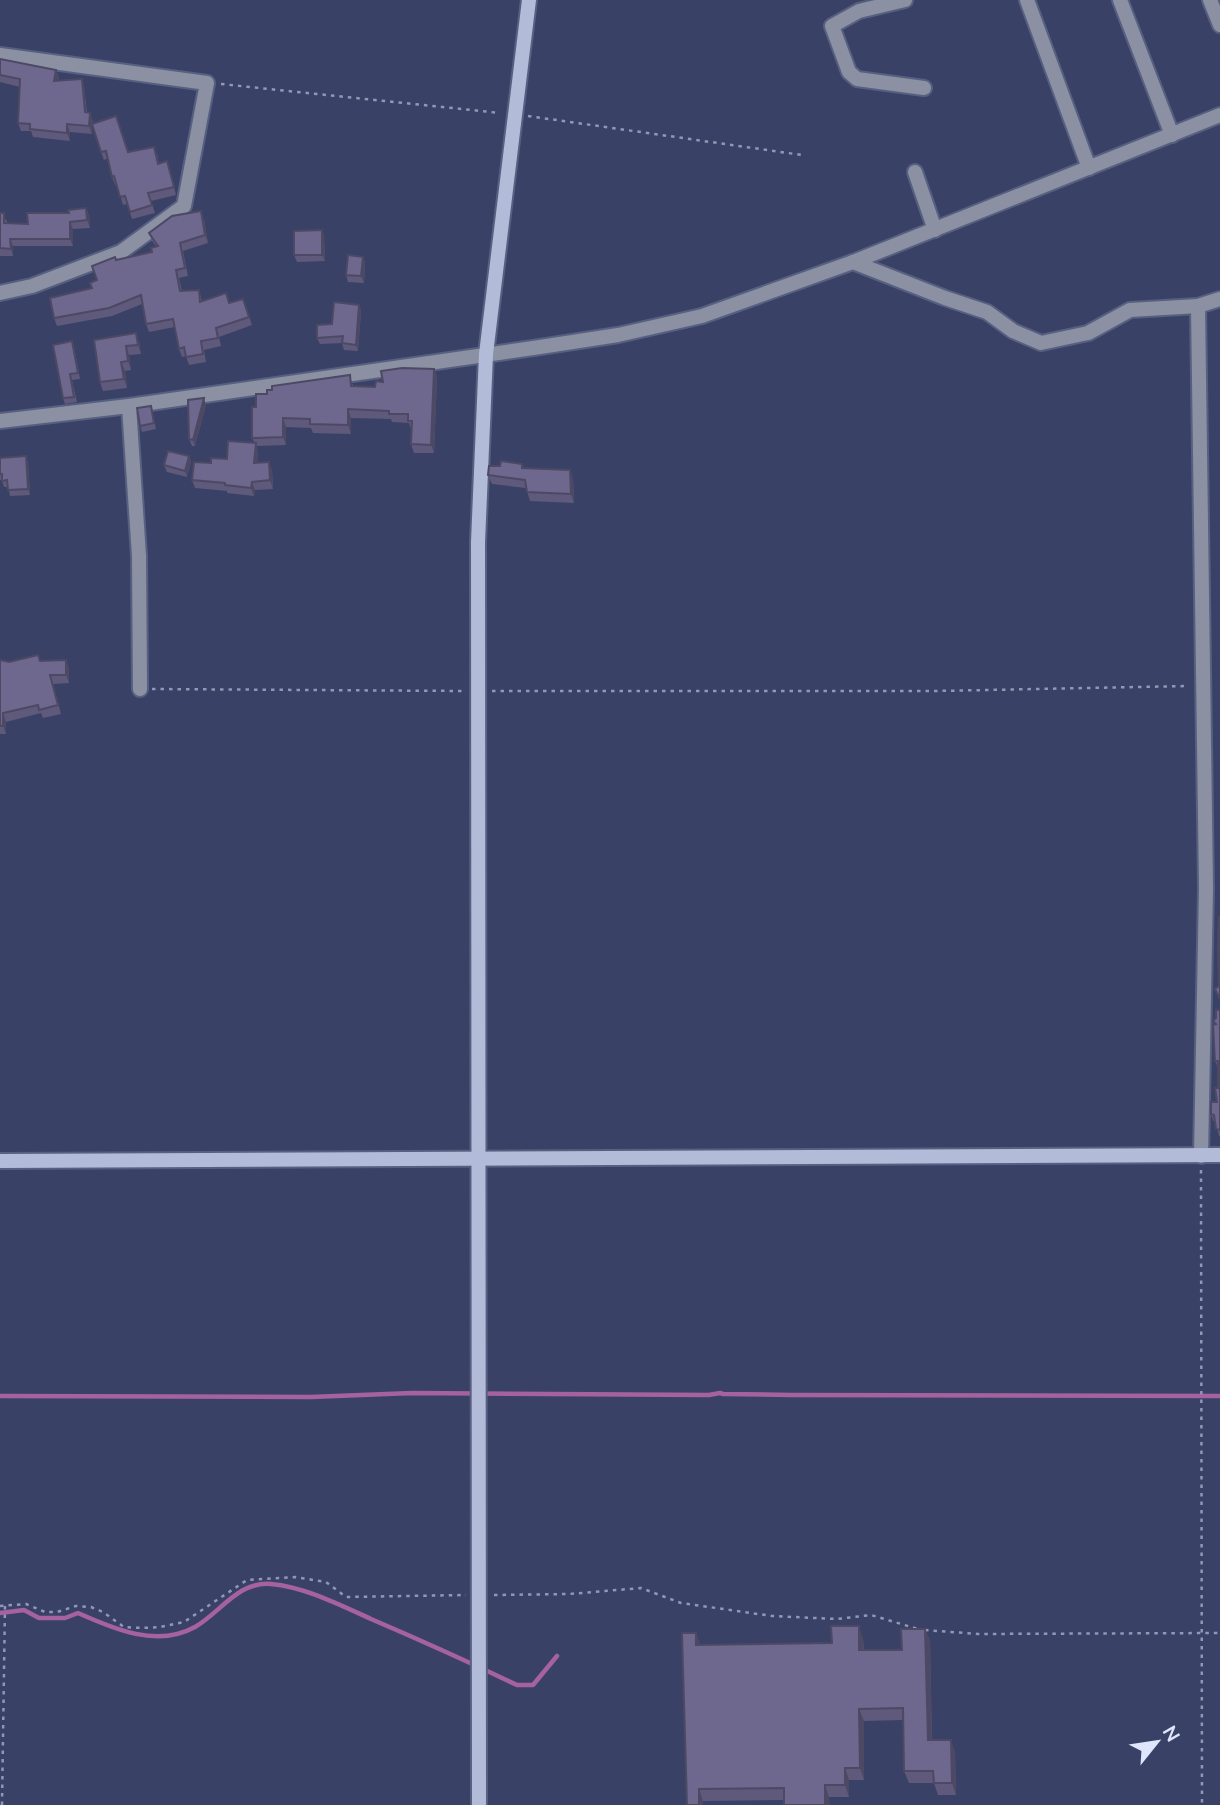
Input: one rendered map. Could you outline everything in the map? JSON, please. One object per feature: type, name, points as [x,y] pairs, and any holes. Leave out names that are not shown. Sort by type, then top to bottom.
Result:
[{"type":"street","points":[[480,1805],[478,542],[486,354],[529,0]]},
{"type":"street","points":[[905,0],[859,11],[832,26],[849,72],[857,79],[924,88]]},
{"type":"street","points":[[1027,0],[1089,168]]},
{"type":"street","points":[[1120,0],[1172,135]]},
{"type":"street","points":[[1210,0],[1220,25]]},
{"type":"street","points":[[0,55],[208,83],[184,206],[121,252],[32,286],[0,293]]},
{"type":"street","points":[[0,421],[129,406],[618,335],[702,316],[853,262],[1220,115]]},
{"type":"street","points":[[915,172],[935,230]]},
{"type":"street","points":[[853,262],[987,312],[1013,331],[1041,343],[1088,333],[1130,310],[1198,306],[1220,299]]},
{"type":"street","points":[[1198,306],[1204,686],[1213,889],[1201,1156]]},
{"type":"street","points":[[129,406],[139,556],[140,689]]},
{"type":"street","points":[[0,1161],[1220,1155]]},
{"type":"path","points":[[208,83],[514,114],[802,155]]},
{"type":"path","points":[[140,689],[936,691],[1204,686]]},
{"type":"path","points":[[1201,1156],[1202,1805]]},
{"type":"path","points":[[0,1606],[26,1604],[45,1612],[57,1612],[76,1606],[91,1607],[124,1627],[160,1628],[184,1622],[247,1580],[295,1577],[326,1582],[346,1597],[582,1593],[641,1588],[681,1603],[772,1616],[837,1619],[871,1615],[918,1629],[978,1634],[1220,1633]]},
{"type":"path","points":[[2,1805],[5,1604]]},
{"type":"building","points":[[0,59],[56,70],[54,81],[82,79],[85,112],[90,113],[89,126],[67,124],[67,133],[30,129],[30,124],[18,123],[20,79],[0,75]]},
{"type":"building","points":[[116,116],[128,152],[154,147],[158,164],[167,161],[174,187],[148,193],[152,205],[130,212],[125,196],[120,197],[106,151],[101,152],[92,124]]},
{"type":"building","points":[[86,208],[87,220],[70,222],[70,239],[10,239],[11,249],[0,248],[0,213],[4,213],[4,223],[28,224],[27,213],[69,213],[68,210]]},
{"type":"building","points":[[201,211],[205,235],[180,243],[185,268],[176,270],[180,291],[199,290],[200,302],[226,293],[229,303],[243,299],[249,317],[216,328],[218,338],[201,341],[203,354],[186,357],[184,347],[179,349],[173,319],[146,324],[141,295],[109,308],[54,318],[50,298],[92,288],[90,283],[97,280],[92,266],[115,257],[116,260],[152,252],[151,248],[158,246],[149,233],[172,216]]},
{"type":"building","points":[[322,230],[322,255],[294,255],[294,231]]},
{"type":"building","points":[[348,255],[363,257],[361,276],[346,275]]},
{"type":"building","points":[[334,302],[359,305],[356,345],[342,343],[343,336],[317,338],[317,325],[332,324]]},
{"type":"building","points":[[136,333],[138,345],[126,346],[128,361],[121,362],[124,379],[100,382],[94,340]]},
{"type":"building","points":[[72,341],[78,373],[70,374],[74,397],[63,398],[53,345]]},
{"type":"building","points":[[402,368],[434,369],[431,445],[411,444],[412,421],[408,421],[408,414],[348,409],[348,425],[310,424],[310,419],[283,418],[283,437],[252,438],[252,407],[256,407],[256,394],[267,394],[267,390],[272,390],[272,386],[350,375],[351,386],[375,387],[376,381],[383,382],[381,371]]},
{"type":"building","points":[[204,398],[193,440],[189,439],[188,400]]},
{"type":"building","points":[[151,406],[154,423],[140,426],[137,408]]},
{"type":"building","points":[[228,441],[256,443],[254,463],[269,462],[270,480],[252,482],[251,488],[192,480],[194,462],[211,463],[211,458],[227,459]]},
{"type":"building","points":[[168,451],[189,456],[185,471],[164,465]]},
{"type":"building","points":[[26,456],[28,489],[8,490],[7,480],[2,481],[0,474],[0,458]]},
{"type":"building","points":[[501,461],[522,464],[522,468],[570,470],[571,494],[527,492],[525,480],[488,475],[489,466],[500,466]]},
{"type":"building","points":[[38,655],[40,661],[66,660],[66,675],[50,675],[58,705],[39,710],[38,705],[3,713],[3,726],[0,726],[0,660],[9,662]]},
{"type":"building","points":[[1219,917],[1220,999],[1215,989],[1219,986]]},
{"type":"building","points":[[1216,1010],[1220,1010],[1220,1130],[1216,1129],[1214,1115],[1211,1114],[1211,1102],[1217,1102],[1215,1088],[1218,1088],[1218,1061],[1215,1061],[1213,1025],[1216,1024],[1213,1021],[1216,1018]]},
{"type":"building","points":[[831,1626],[859,1626],[859,1650],[902,1650],[901,1629],[925,1629],[928,1740],[951,1740],[952,1783],[934,1783],[933,1771],[904,1771],[903,1708],[859,1709],[860,1768],[845,1768],[845,1785],[825,1785],[825,1805],[784,1805],[784,1788],[699,1789],[699,1805],[687,1805],[682,1633],[696,1633],[696,1645],[832,1643]]},
{"type":"waterway","points":[[0,1396],[311,1397],[412,1393],[1220,1396]]},
{"type":"waterway","points":[[0,1613],[24,1610],[39,1618],[65,1618],[78,1613],[136,1634],[166,1636],[195,1627],[249,1587],[271,1584],[322,1597],[517,1685],[533,1685],[557,1656]]}]
